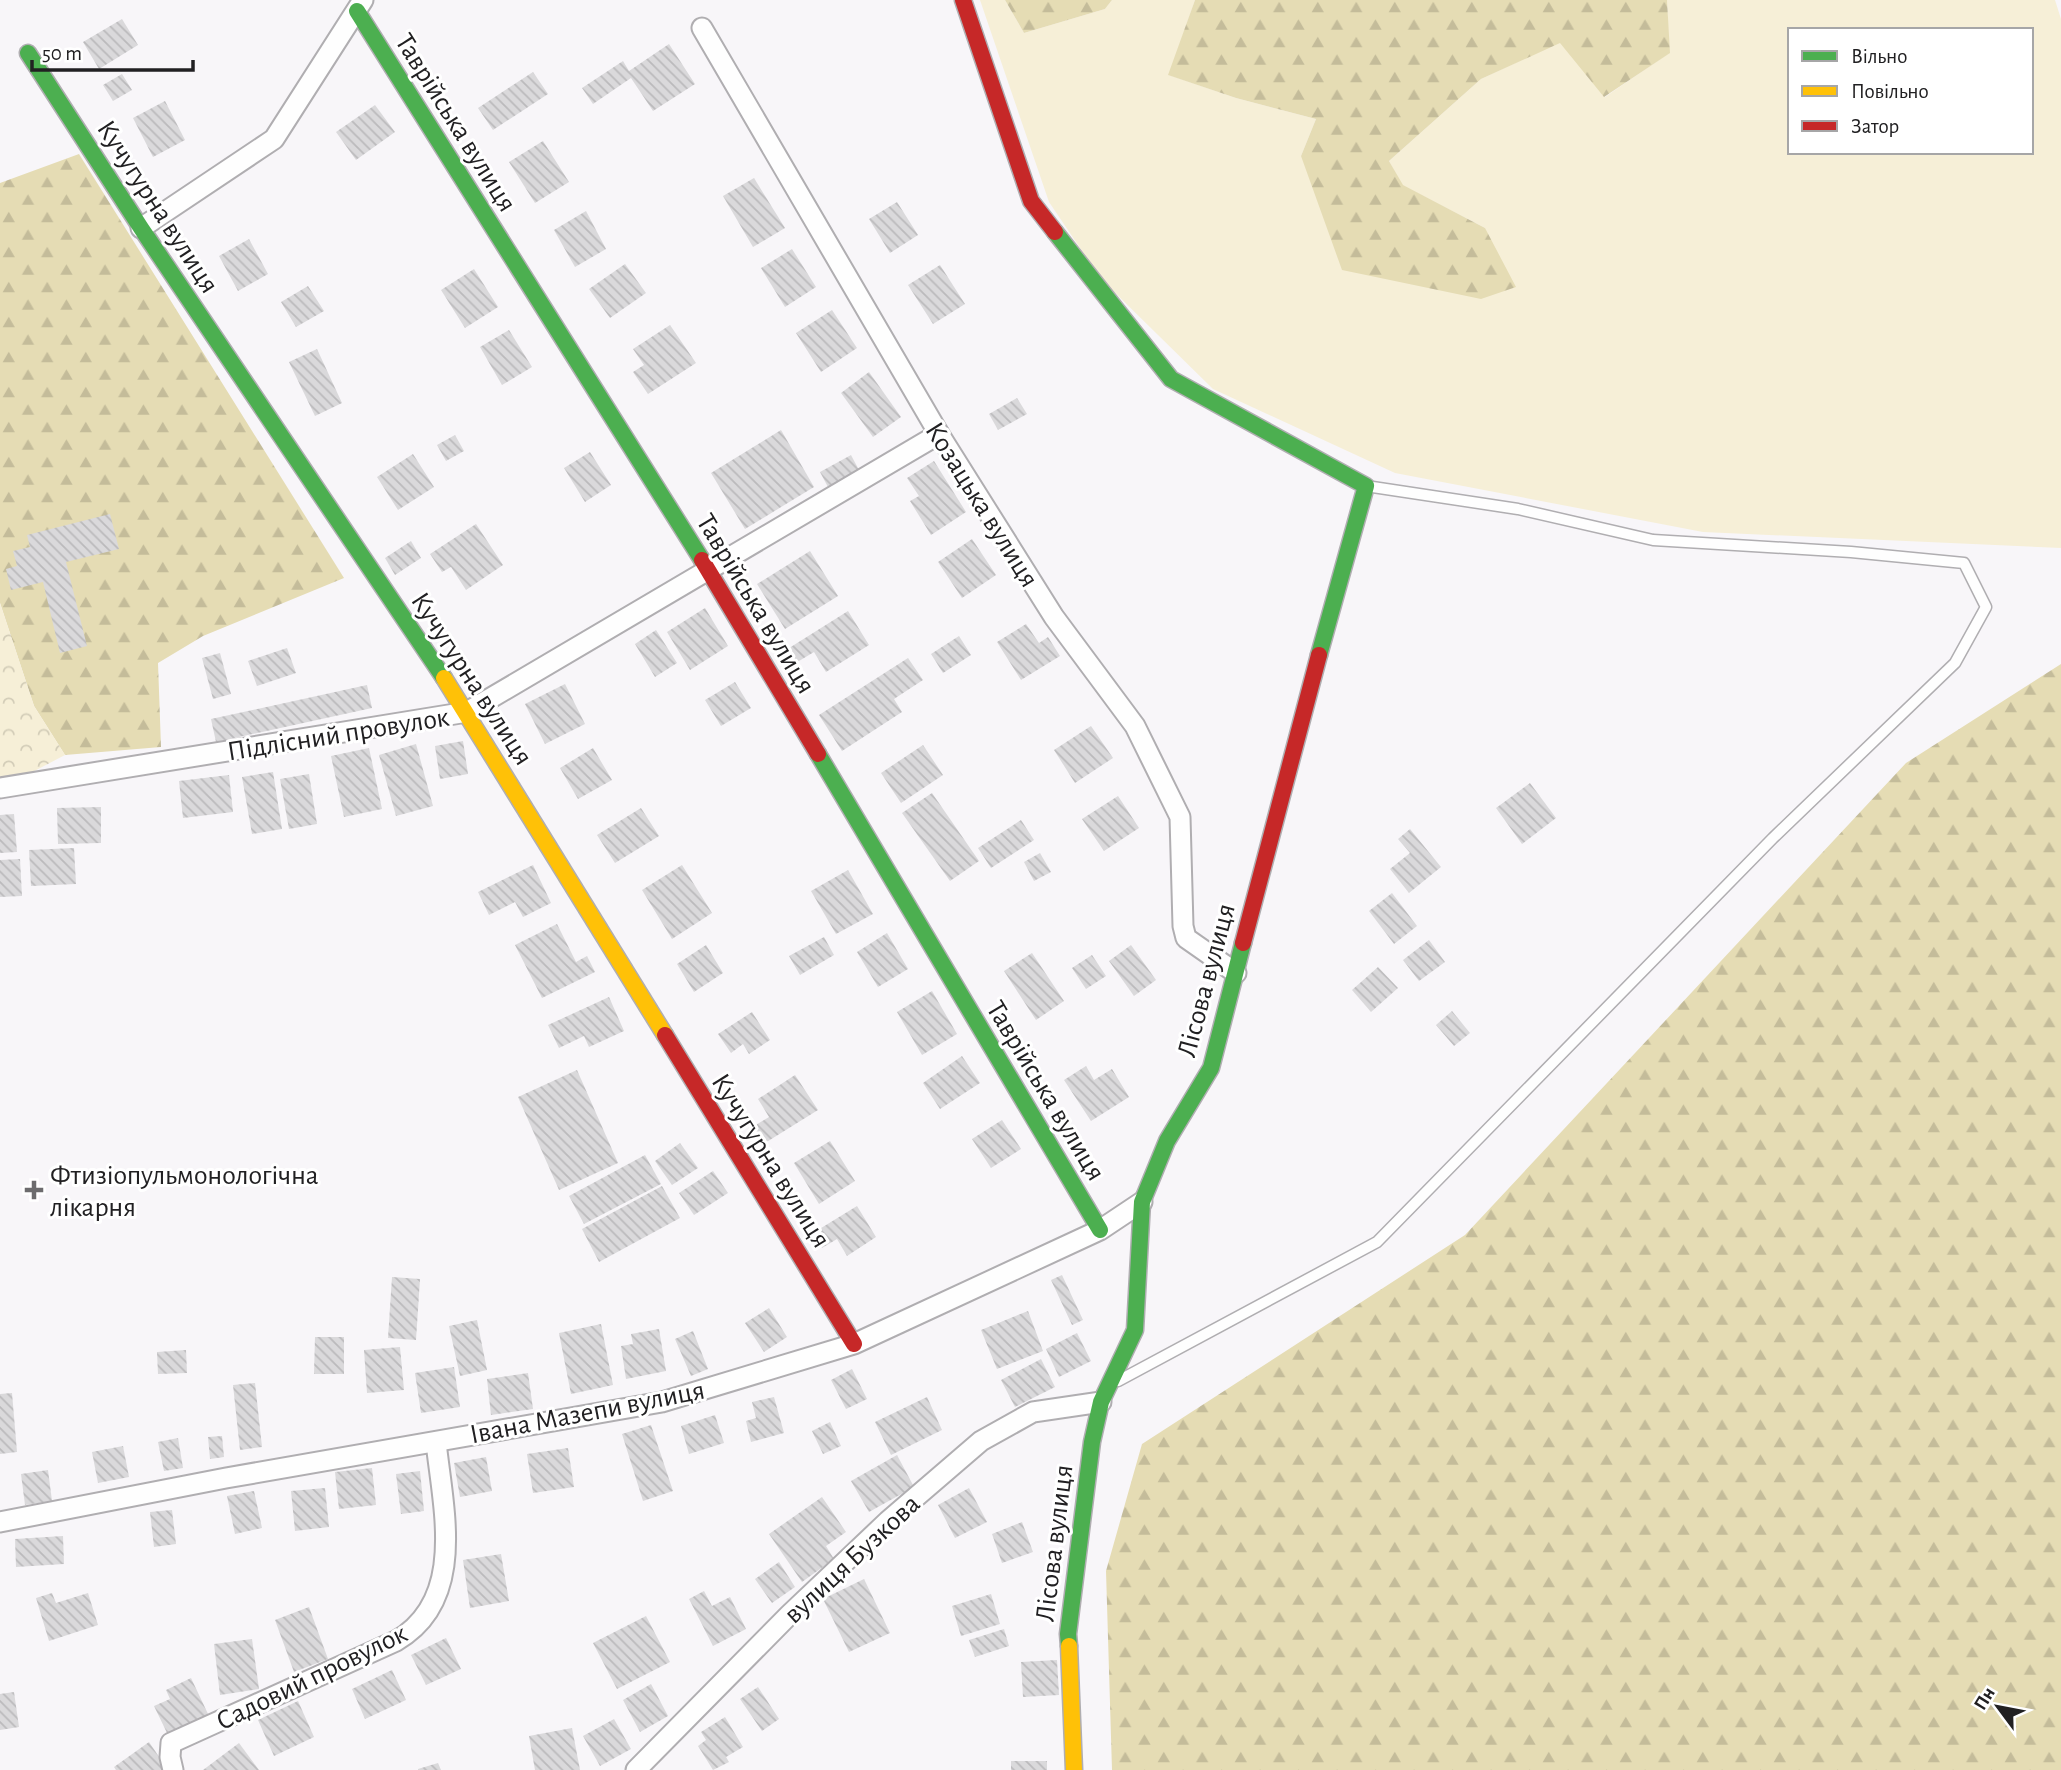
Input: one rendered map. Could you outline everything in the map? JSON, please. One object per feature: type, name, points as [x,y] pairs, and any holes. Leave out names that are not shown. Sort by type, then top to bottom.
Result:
[{"type":"street","points":[[963,0],[1031,201],[1171,379],[1366,486]]},
{"type":"street","points":[[141,228],[274,139],[360,6]]},
{"type":"street","name":"Таврійська вулиця","points":[[360,6],[708,569],[1100,1230]]},
{"type":"street","name":"Козацька вулиця","points":[[702,28],[939,433],[1054,617],[1135,726],[1180,817],[1183,926],[1186,938],[1236,972]]},
{"type":"street","name":"Кучугурна вулиця","points":[[27,53],[141,228],[467,712],[854,1344]]},
{"type":"street","name":"Підлісний провулок","points":[[0,788],[467,712],[939,433]]},
{"type":"street","name":"Лісова вулиця","points":[[1074,1770],[1068,1634],[1092,1443],[1105,1394],[1135,1330],[1142,1202],[1167,1141],[1210,1068],[1271,831],[1366,486]]},
{"type":"street","name":"Івана Мазепи вулиця","points":[[0,1522],[239,1476],[662,1402],[854,1344],[1100,1230],[1142,1202]]},
{"type":"street","name":"вулиця Бузкова","points":[[636,1770],[888,1521],[981,1441],[1033,1412],[1105,1394]]},
{"type":"street","name":"Садовий провулок","points":[[173,1770],[171,1743],[396,1642],[411,1633],[431,1609],[440,1586],[447,1546],[436,1441]]},
{"type":"lane","points":[[1105,1394],[1377,1242],[1773,838],[1955,663],[1986,607],[1964,563],[1851,552],[1653,540],[1518,509],[1366,486]]},
{"type":"green space","points":[[980,0],[1005,0],[1024,33],[1105,9],[1112,0],[1195,0],[1169,75],[1236,98],[1316,119],[1301,156],[1485,228],[1402,185],[1389,161],[1481,79],[1560,42],[1605,97],[1669,53],[1667,0],[2055,0],[2061,19],[2061,548],[1703,532],[1395,473],[1213,389],[1101,279],[1049,202]]},
{"type":"green space","points":[[1005,0],[1112,0],[1105,9],[1024,33]]},
{"type":"green space","points":[[1195,0],[1667,0],[1670,53],[1604,97],[1560,43],[1481,79],[1389,161],[1403,185],[1485,228],[1516,287],[1481,299],[1342,270],[1301,156],[1316,119],[1236,98],[1168,75]]},
{"type":"green space","points":[[79,154],[344,578],[203,636],[158,663],[161,747],[65,755],[34,706],[0,603],[0,183]]},
{"type":"green space","points":[[0,603],[34,706],[65,755],[0,789]]},
{"type":"green space","points":[[2061,664],[2061,1770],[1112,1770],[1106,1571],[1142,1444],[1465,1235],[1906,763]]},
{"type":"building","points":[[122,19],[138,45],[99,69],[83,42]]},
{"type":"building","points":[[669,44],[695,84],[653,111],[631,78],[593,104],[582,88],[623,61],[629,71]]},
{"type":"building","points":[[533,72],[548,94],[493,130],[478,108]]},
{"type":"building","points":[[122,74],[132,90],[113,101],[103,85]]},
{"type":"building","points":[[165,101],[185,140],[153,157],[133,118]]},
{"type":"building","points":[[375,105],[395,132],[356,160],[336,132]]},
{"type":"building","points":[[543,141],[569,182],[535,203],[509,162]]},
{"type":"building","points":[[754,178],[785,228],[753,247],[723,196]]},
{"type":"building","points":[[897,202],[918,235],[890,253],[869,219]]},
{"type":"building","points":[[586,211],[606,249],[575,267],[554,230]]},
{"type":"building","points":[[249,239],[268,274],[238,291],[219,256]]},
{"type":"building","points":[[792,249],[816,287],[785,307],[761,268]]},
{"type":"building","points":[[625,264],[646,293],[610,318],[589,289]]},
{"type":"building","points":[[940,265],[965,304],[933,324],[908,285]]},
{"type":"building","points":[[474,269],[498,307],[465,328],[441,290]]},
{"type":"building","points":[[308,286],[324,311],[296,327],[281,302]]},
{"type":"building","points":[[832,310],[857,348],[821,372],[796,333]]},
{"type":"building","points":[[670,325],[696,363],[648,394],[633,372],[644,365],[633,349]]},
{"type":"building","points":[[509,330],[532,367],[502,385],[480,347]]},
{"type":"building","points":[[317,349],[342,403],[315,416],[289,362]]},
{"type":"building","points":[[869,372],[901,417],[873,437],[841,393]]},
{"type":"building","points":[[1017,398],[1027,414],[998,430],[989,414]]},
{"type":"building","points":[[781,430],[814,487],[745,529],[711,473]]},
{"type":"building","points":[[455,435],[464,451],[446,461],[437,445]]},
{"type":"building","points":[[590,452],[611,485],[585,502],[564,468]]},
{"type":"building","points":[[413,454],[434,487],[398,510],[377,477]]},
{"type":"building","points":[[851,455],[860,472],[829,489],[820,472]]},
{"type":"building","points":[[934,461],[966,512],[931,535],[910,501],[919,496],[907,478]]},
{"type":"building","points":[[110,514],[119,549],[66,562],[87,646],[60,653],[43,582],[11,590],[6,569],[17,566],[13,551],[30,547],[27,535]]},
{"type":"building","points":[[476,524],[503,565],[466,590],[451,567],[442,572],[430,554]]},
{"type":"building","points":[[972,539],[996,575],[962,598],[938,562]]},
{"type":"building","points":[[411,541],[421,558],[395,575],[385,558]]},
{"type":"building","points":[[810,551],[838,596],[785,629],[757,584]]},
{"type":"building","points":[[705,608],[728,646],[690,670],[667,632]]},
{"type":"building","points":[[848,611],[869,645],[826,672],[814,652],[794,664],[786,650]]},
{"type":"building","points":[[1026,624],[1039,643],[1048,637],[1060,656],[1021,680],[997,642]]},
{"type":"building","points":[[656,630],[677,663],[655,677],[635,644]]},
{"type":"building","points":[[959,636],[971,655],[943,673],[931,654]]},
{"type":"building","points":[[287,648],[296,673],[257,686],[248,661]]},
{"type":"building","points":[[220,653],[231,694],[213,699],[202,658]]},
{"type":"building","points":[[908,658],[923,680],[894,699],[902,712],[842,751],[819,715]]},
{"type":"building","points":[[735,682],[751,708],[721,726],[705,700]]},
{"type":"building","points":[[565,684],[585,724],[545,744],[525,704]]},
{"type":"building","points":[[367,685],[372,708],[216,742],[211,719]]},
{"type":"building","points":[[1091,726],[1113,758],[1075,783],[1054,750]]},
{"type":"building","points":[[463,741],[468,774],[440,779],[435,746]]},
{"type":"building","points":[[416,744],[433,806],[396,816],[379,755]]},
{"type":"building","points":[[923,745],[943,775],[901,803],[881,773]]},
{"type":"building","points":[[369,748],[382,809],[344,817],[331,756]]},
{"type":"building","points":[[593,748],[612,780],[578,799],[560,768]]},
{"type":"building","points":[[273,772],[282,829],[252,834],[242,777]]},
{"type":"building","points":[[309,774],[317,824],[289,829],[280,779]]},
{"type":"building","points":[[229,775],[233,812],[183,818],[179,781]]},
{"type":"building","points":[[1530,783],[1556,818],[1522,844],[1496,808]]},
{"type":"building","points":[[932,793],[979,861],[950,881],[902,813]]},
{"type":"building","points":[[1118,796],[1139,828],[1104,851],[1082,819]]},
{"type":"building","points":[[101,807],[101,843],[58,844],[57,808]]},
{"type":"building","points":[[641,808],[659,836],[615,863],[597,835]]},
{"type":"building","points":[[14,814],[17,852],[0,853],[0,815]]},
{"type":"building","points":[[1021,820],[1034,840],[991,868],[978,848]]},
{"type":"building","points":[[1410,829],[1441,867],[1409,893],[1390,869],[1410,853],[1398,839]]},
{"type":"building","points":[[74,848],[76,884],[31,886],[29,850]]},
{"type":"building","points":[[1040,853],[1051,872],[1034,881],[1024,862]]},
{"type":"building","points":[[20,859],[22,896],[0,897],[0,860]]},
{"type":"building","points":[[533,865],[551,903],[523,917],[515,902],[489,915],[478,892]]},
{"type":"building","points":[[682,865],[712,913],[672,939],[642,890]]},
{"type":"building","points":[[848,870],[873,914],[836,934],[811,891]]},
{"type":"building","points":[[1392,893],[1417,926],[1394,944],[1369,911]]},
{"type":"building","points":[[557,924],[576,962],[587,956],[595,972],[542,998],[515,945]]},
{"type":"building","points":[[887,933],[908,969],[878,987],[857,952]]},
{"type":"building","points":[[824,937],[834,955],[800,975],[789,956]]},
{"type":"building","points":[[1429,940],[1445,962],[1419,981],[1403,960]]},
{"type":"building","points":[[706,945],[723,973],[694,992],[677,964]]},
{"type":"building","points":[[1131,945],[1156,980],[1134,996],[1109,961]]},
{"type":"building","points":[[1032,953],[1064,1001],[1036,1020],[1004,971]]},
{"type":"building","points":[[1092,955],[1106,976],[1086,989],[1072,968]]},
{"type":"building","points":[[1378,967],[1398,988],[1371,1012],[1352,990]]},
{"type":"building","points":[[932,991],[957,1034],[922,1055],[897,1012]]},
{"type":"building","points":[[609,997],[624,1031],[589,1047],[584,1036],[559,1048],[548,1025]]},
{"type":"building","points":[[1452,1011],[1470,1033],[1454,1046],[1436,1025]]},
{"type":"building","points":[[752,1012],[770,1040],[749,1054],[743,1044],[731,1053],[718,1034]]},
{"type":"building","points":[[962,1056],[980,1083],[940,1109],[923,1083]]},
{"type":"building","points":[[1086,1066],[1094,1080],[1112,1069],[1129,1097],[1091,1121],[1064,1080]]},
{"type":"building","points":[[577,1070],[618,1163],[559,1190],[518,1097]]},
{"type":"building","points":[[795,1075],[818,1110],[765,1143],[754,1126],[769,1117],[758,1099]]},
{"type":"building","points":[[1002,1120],[1021,1149],[991,1168],[972,1139]]},
{"type":"building","points":[[830,1141],[855,1181],[819,1204],[794,1163]]},
{"type":"building","points":[[680,1143],[698,1168],[672,1185],[655,1161]]},
{"type":"building","points":[[645,1155],[661,1184],[584,1224],[569,1196]]},
{"type":"building","points":[[713,1171],[728,1193],[694,1215],[679,1193]]},
{"type":"building","points":[[662,1186],[680,1218],[599,1262],[582,1229]]},
{"type":"building","points":[[857,1206],[876,1237],[847,1256],[837,1239],[822,1248],[813,1233]]},
{"type":"building","points":[[1062,1275],[1083,1320],[1072,1325],[1051,1280]]},
{"type":"building","points":[[392,1277],[420,1279],[416,1340],[388,1338]]},
{"type":"building","points":[[769,1308],[787,1337],[764,1352],[745,1323]]},
{"type":"building","points":[[1028,1311],[1043,1351],[997,1369],[981,1330]]},
{"type":"building","points":[[477,1320],[487,1370],[460,1376],[449,1326]]},
{"type":"building","points":[[601,1324],[613,1385],[571,1394],[559,1333]]},
{"type":"building","points":[[659,1329],[666,1371],[626,1379],[621,1346],[633,1344],[631,1334]]},
{"type":"building","points":[[693,1331],[708,1369],[691,1376],[675,1339]]},
{"type":"building","points":[[1077,1333],[1091,1361],[1059,1377],[1046,1349]]},
{"type":"building","points":[[315,1337],[344,1337],[344,1374],[314,1374]]},
{"type":"building","points":[[400,1347],[404,1390],[367,1393],[364,1350]]},
{"type":"building","points":[[186,1350],[187,1373],[158,1374],[157,1352]]},
{"type":"building","points":[[1041,1359],[1055,1387],[1015,1407],[1001,1380]]},
{"type":"building","points":[[454,1367],[460,1407],[421,1413],[415,1373]]},
{"type":"building","points":[[852,1369],[867,1399],[846,1409],[831,1380]]},
{"type":"building","points":[[528,1373],[533,1409],[491,1415],[487,1379]]},
{"type":"building","points":[[255,1383],[262,1447],[240,1450],[233,1385]]},
{"type":"building","points":[[12,1393],[17,1452],[0,1454],[0,1394]]},
{"type":"building","points":[[774,1397],[784,1433],[751,1442],[746,1421],[756,1418],[752,1402]]},
{"type":"building","points":[[927,1397],[942,1430],[891,1455],[875,1422]]},
{"type":"building","points":[[715,1415],[724,1443],[689,1454],[681,1426]]},
{"type":"building","points":[[830,1422],[841,1446],[823,1454],[812,1431]]},
{"type":"building","points":[[651,1425],[673,1491],[643,1501],[622,1434]]},
{"type":"building","points":[[222,1436],[224,1457],[210,1459],[208,1437]]},
{"type":"building","points":[[178,1438],[183,1468],[164,1471],[158,1442]]},
{"type":"building","points":[[123,1446],[129,1477],[98,1483],[92,1452]]},
{"type":"building","points":[[568,1448],[574,1487],[533,1493],[527,1454]]},
{"type":"building","points":[[897,1455],[914,1487],[869,1512],[851,1481]]},
{"type":"building","points":[[486,1457],[492,1491],[460,1497],[454,1463]]},
{"type":"building","points":[[372,1468],[376,1505],[339,1509],[335,1472]]},
{"type":"building","points":[[48,1470],[52,1501],[25,1505],[21,1474]]},
{"type":"building","points":[[420,1471],[424,1511],[401,1514],[396,1474]]},
{"type":"building","points":[[325,1488],[329,1527],[295,1531],[291,1491]]},
{"type":"building","points":[[969,1488],[987,1522],[955,1538],[938,1505]]},
{"type":"building","points":[[254,1491],[262,1528],[235,1534],[227,1496]]},
{"type":"building","points":[[822,1497],[846,1532],[826,1546],[834,1559],[802,1582],[769,1534]]},
{"type":"building","points":[[172,1510],[176,1544],[154,1547],[150,1512]]},
{"type":"building","points":[[1022,1522],[1033,1552],[1002,1563],[992,1534]]},
{"type":"building","points":[[63,1536],[64,1564],[16,1567],[15,1539]]},
{"type":"building","points":[[501,1554],[509,1601],[470,1608],[463,1560]]},
{"type":"building","points":[[779,1562],[795,1587],[772,1603],[755,1579]]},
{"type":"building","points":[[864,1579],[890,1633],[849,1652],[823,1599]]},
{"type":"building","points":[[704,1591],[712,1606],[730,1597],[746,1629],[713,1646],[689,1599]]},
{"type":"building","points":[[52,1593],[56,1603],[88,1593],[98,1625],[49,1641],[36,1598]]},
{"type":"building","points":[[991,1594],[1000,1624],[961,1636],[952,1606]]},
{"type":"building","points":[[309,1607],[328,1659],[294,1672],[275,1620]]},
{"type":"building","points":[[646,1616],[670,1662],[617,1689],[593,1643]]},
{"type":"building","points":[[1004,1629],[1009,1646],[975,1657],[969,1640]]},
{"type":"building","points":[[446,1638],[461,1669],[426,1685],[411,1655]]},
{"type":"building","points":[[252,1639],[259,1689],[220,1695],[214,1644]]},
{"type":"building","points":[[1057,1660],[1059,1695],[1023,1697],[1021,1662]]},
{"type":"building","points":[[392,1670],[406,1700],[365,1719],[352,1689]]},
{"type":"building","points":[[191,1678],[209,1716],[168,1735],[154,1706],[170,1699],[166,1690]]},
{"type":"building","points":[[651,1684],[668,1716],[640,1732],[623,1700]]},
{"type":"building","points":[[758,1687],[779,1719],[762,1731],[740,1699]]},
{"type":"building","points":[[14,1692],[19,1727],[0,1730],[0,1694]]},
{"type":"building","points":[[298,1701],[314,1737],[274,1756],[258,1720]]},
{"type":"building","points":[[725,1717],[743,1747],[726,1757],[729,1762],[713,1770],[698,1746],[706,1740],[701,1732]]},
{"type":"building","points":[[614,1719],[631,1749],[600,1766],[583,1736]]},
{"type":"building","points":[[572,1728],[580,1770],[535,1770],[529,1736]]},
{"type":"building","points":[[149,1742],[168,1770],[116,1770],[114,1767]]},
{"type":"building","points":[[239,1743],[259,1770],[203,1770]]},
{"type":"building","points":[[1011,1761],[1047,1761],[1047,1770],[1011,1770]]},
{"type":"building","points":[[438,1763],[441,1770],[418,1770],[418,1769]]},
{"type":"traffic: fast","points":[[357,11],[702,560]]},
{"type":"traffic: fast","points":[[28,53],[141,228],[444,678]]},
{"type":"traffic: fast","points":[[1055,232],[1171,379],[1366,486],[1319,655]]},
{"type":"traffic: fast","points":[[818,754],[1100,1230]]},
{"type":"traffic: fast","points":[[1069,1646],[1068,1634],[1092,1442],[1101,1402],[1135,1330],[1142,1202],[1167,1141],[1211,1068],[1243,943]]},
{"type":"traffic: slow","points":[[444,678],[665,1035]]},
{"type":"traffic: slow","points":[[1069,1646],[1074,1770]]},
{"type":"traffic: jam","points":[[963,0],[1031,201],[1055,232]]},
{"type":"traffic: jam","points":[[702,560],[818,754]]},
{"type":"traffic: jam","points":[[1243,943],[1319,655]]},
{"type":"traffic: jam","points":[[665,1035],[854,1344]]},
{"type":"place","name":"Фтизіопульмонологічна лікарня","points":[[34,1190]]}]
